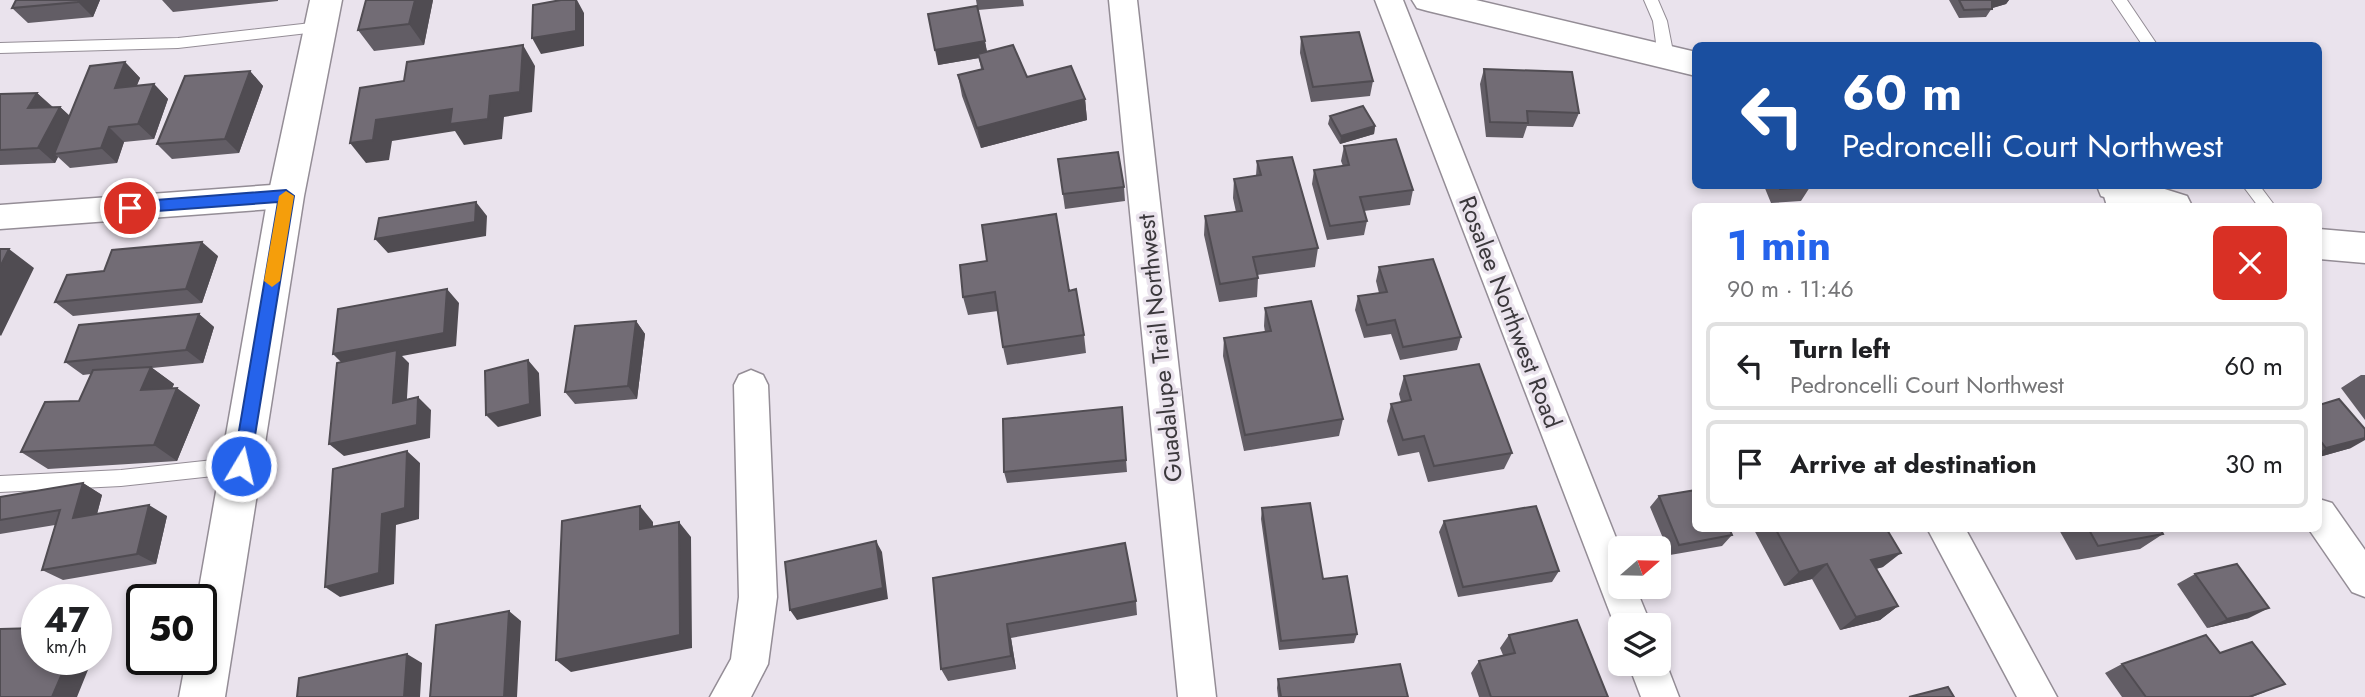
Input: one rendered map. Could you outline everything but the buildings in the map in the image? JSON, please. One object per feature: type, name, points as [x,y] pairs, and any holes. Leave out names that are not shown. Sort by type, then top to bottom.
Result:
[{"type":"main road","points":[[1427,0],[1681,61]]},
{"type":"main road","points":[[202,697],[286,196],[323,14]]},
{"type":"main road","points":[[2124,189],[2165,203]]},
{"type":"main road","points":[[2322,244],[2365,248]]},
{"type":"street","name":"Guadalupe Trail Northwest","points":[[1123,0],[1197,697]]},
{"type":"street","name":"Rosalee Northwest Road","points":[[1389,0],[1627,613]]},
{"type":"street","points":[[0,217],[286,196]]},
{"type":"street","points":[[729,697],[749,664],[758,597],[751,385]]},
{"type":"street","points":[[2322,519],[2365,580]]},
{"type":"street","points":[[1947,532],[2038,697]]},
{"type":"street","points":[[1652,676],[1660,697]]},
{"type":"lane","points":[[1651,0],[1681,61]]},
{"type":"lane","points":[[2119,0],[2148,42]]},
{"type":"lane","points":[[0,48],[178,43],[323,14]]},
{"type":"lane","points":[[2253,189],[2265,203]]},
{"type":"lane","points":[[0,484],[121,478],[241,466]]},
{"type":"slow traffic","points":[[272,281],[286,196]]},
{"type":"route","points":[[130,208],[286,196],[241,466]]}]
